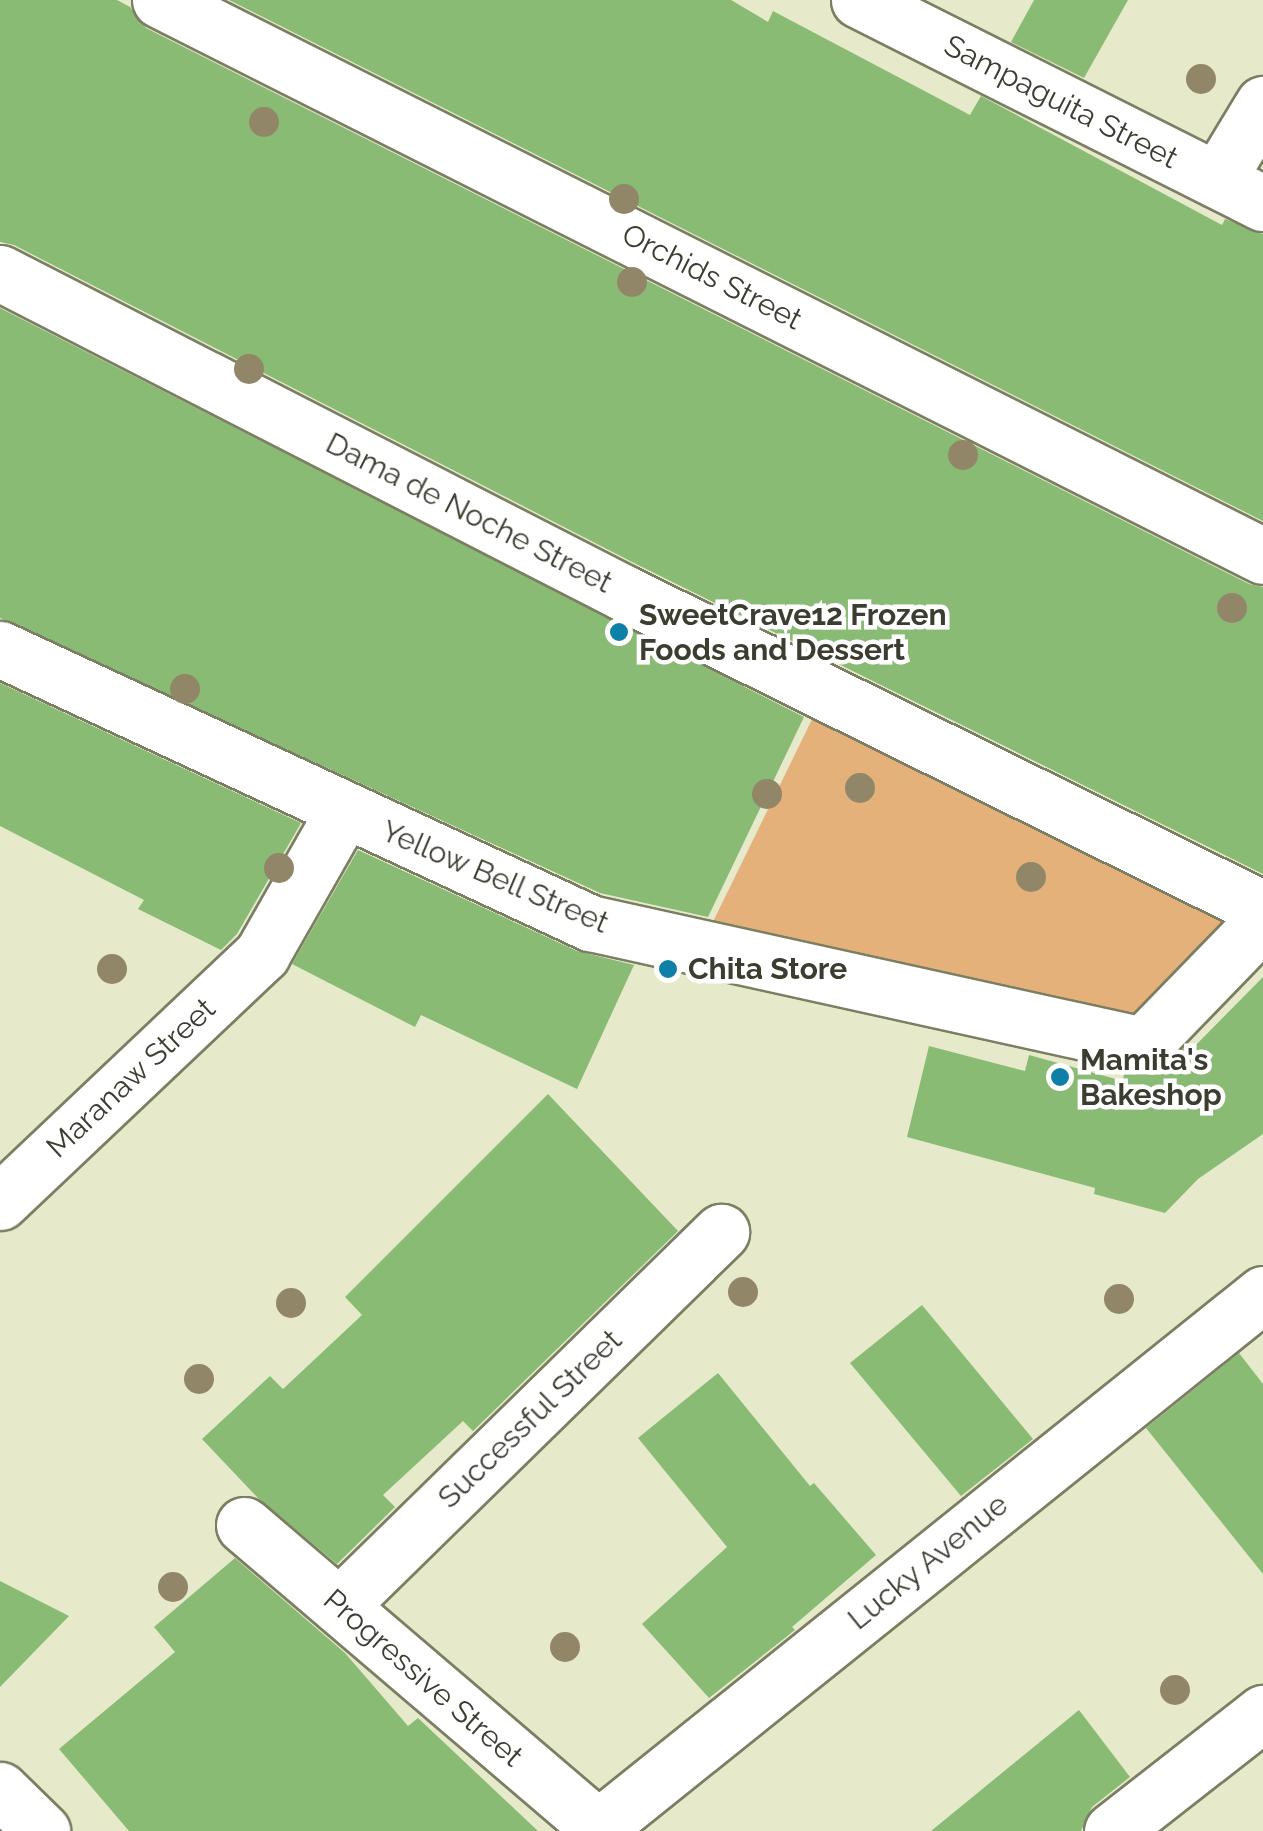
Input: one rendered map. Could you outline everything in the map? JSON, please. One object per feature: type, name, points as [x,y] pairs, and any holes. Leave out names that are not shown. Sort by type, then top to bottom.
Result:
[{"type":"street","name":"Orchids Street","points":[[160,0],[1263,556]]},
{"type":"street","name":"Sampaguita Street","points":[[858,0],[1240,191]]},
{"type":"street","points":[[1240,191],[1263,104]]},
{"type":"street","name":"Dama de Noche Street","points":[[0,273],[624,593],[1263,909]]},
{"type":"street","name":"Yellow Bell Street","points":[[0,650],[590,923],[1143,1045],[1263,921]]},
{"type":"street","name":"Maranaw Street","points":[[0,1202],[262,954],[344,812]]},
{"type":"street","name":"Successful Street","points":[[339,1606],[721,1232]]},
{"type":"street","name":"Lucky Avenue","points":[[598,1830],[1263,1294]]},
{"type":"street","name":"Progressive Street","points":[[244,1526],[598,1830]]},
{"type":"street","points":[[1112,1831],[1263,1713]]},
{"type":"street","points":[[0,1790],[42,1831]]},
{"type":"shaded area","points":[[822,699],[1260,915],[1141,1037],[704,940]]},
{"type":"building","points":[[0,0],[117,0],[130,7],[146,28],[1249,584],[1263,587],[1263,874],[638,565],[14,245],[0,242]]},
{"type":"building","points":[[229,0],[731,0],[768,22],[773,11],[970,115],[981,96],[1222,225],[1225,219],[1263,234],[1263,521]]},
{"type":"building","points":[[1034,0],[1128,0],[1084,78],[1011,42]]},
{"type":"building","points":[[0,308],[804,717],[708,917],[600,893],[0,618]]},
{"type":"building","points":[[0,683],[301,823],[237,934],[221,950],[138,909],[144,900],[0,826]]},
{"type":"building","points":[[358,850],[577,951],[634,965],[577,1089],[421,1015],[415,1027],[292,964]]},
{"type":"building","points":[[1263,977],[1263,1134],[1198,1179],[1165,1213],[1094,1194],[1095,1188],[907,1137],[929,1046],[1025,1071],[1029,1055],[1123,1081],[1124,1073],[1153,1075],[1183,1048],[1189,1052]]},
{"type":"building","points":[[548,1094],[678,1231],[473,1431],[463,1421],[383,1495],[395,1507],[337,1564],[258,1498],[202,1439],[270,1376],[283,1389],[362,1315],[345,1297]]},
{"type":"building","points":[[922,1305],[1033,1439],[961,1496],[850,1363]]},
{"type":"building","points":[[1239,1353],[1263,1384],[1263,1574],[1146,1428]]},
{"type":"building","points":[[718,1373],[810,1486],[814,1483],[876,1555],[792,1627],[795,1630],[709,1698],[642,1624],[727,1547],[638,1438]]},
{"type":"building","points":[[235,1558],[345,1653],[408,1726],[418,1718],[538,1831],[129,1831],[59,1749],[175,1652],[154,1627]]},
{"type":"building","points":[[0,1581],[69,1616],[0,1687]]},
{"type":"building","points":[[1079,1710],[1130,1777],[1092,1807],[1081,1831],[931,1831]]},
{"type":"place","name":"SweetCrave12 Frozen Foods and Dessert","points":[[619,632]]},
{"type":"place","name":"Chita Store","points":[[668,969]]},
{"type":"place","name":"Mamita's Bakeshop","points":[[1060,1077]]}]
